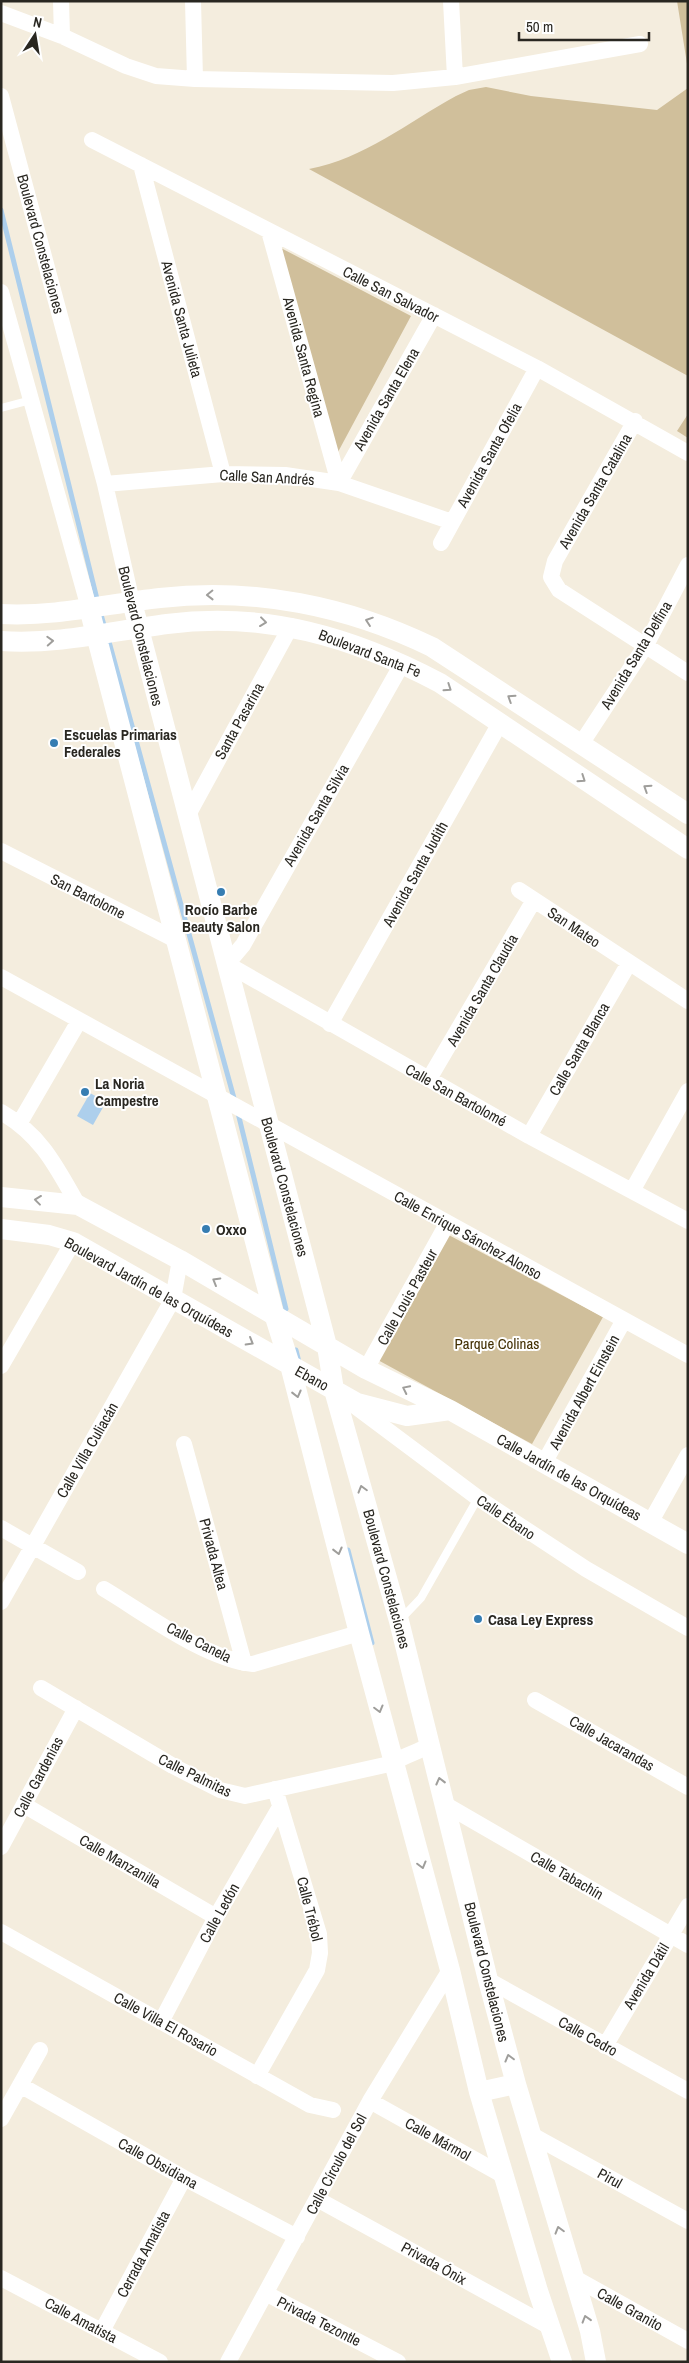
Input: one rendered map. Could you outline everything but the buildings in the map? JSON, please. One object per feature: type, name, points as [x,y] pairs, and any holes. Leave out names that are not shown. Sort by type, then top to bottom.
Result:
[{"type":"street","points":[[62,1],[62,36]]},
{"type":"street","points":[[193,1],[195,79]]},
{"type":"street","points":[[451,1],[455,77]]},
{"type":"street","points":[[1,12],[62,36],[126,66],[156,76],[195,79],[393,83],[455,77],[640,44]]},
{"type":"street","name":"Boulevard Constelaciones","points":[[1,96],[105,484],[125,603],[188,815],[327,1346],[334,1390],[399,1621],[426,1748],[446,1805],[488,1980],[516,2084],[590,2331],[596,2362]]},
{"type":"street","name":"Calle San Salvador","points":[[92,140],[536,368],[635,421],[688,453]]},
{"type":"street","name":"Avenida Santa Julieta","points":[[141,165],[223,474]]},
{"type":"street","name":"Avenida Santa Regina","points":[[269,232],[339,483]]},
{"type":"street","points":[[1,292],[93,608],[176,940],[223,1099],[274,1314],[290,1365],[359,1633],[397,1761],[479,2092],[506,2177],[538,2290],[562,2362]]},
{"type":"street","name":"Avenida Santa Elena","points":[[339,483],[434,315]]},
{"type":"street","name":"Avenida Santa Ofelia","points":[[441,543],[536,368]]},
{"type":"street","name":"Avenida Santa Catalina","points":[[635,421],[555,561],[551,577],[559,590],[646,645]]},
{"type":"street","name":"Calle San Andrés","points":[[105,484],[223,474],[285,475],[339,483],[452,522]]},
{"type":"street","name":"Avenida Santa Delfina","points":[[581,744],[646,645],[688,565]]},
{"type":"street","name":"Boulevard Santa Fe","points":[[1,614],[51,614],[125,603],[205,595],[266,597],[341,612],[389,628],[432,647],[688,814]]},
{"type":"street","name":"Boulevard Santa Fe","points":[[1,641],[63,640],[186,622],[224,620],[291,626],[332,637],[402,664],[440,683],[688,850]]},
{"type":"street","name":"Santa Pasarina","points":[[188,815],[291,626]]},
{"type":"street","points":[[646,645],[688,672]]},
{"type":"street","name":"Avenida Santa Silvia","points":[[227,964],[243,945],[402,664]]},
{"type":"street","name":"Avenida Santa Judith","points":[[330,1024],[500,723]]},
{"type":"street","name":"San Bartolome","points":[[1,851],[176,940]]},
{"type":"street","name":"San Mateo","points":[[519,890],[688,1001]]},
{"type":"street","name":"Avenida Santa Claudia","points":[[429,1079],[534,900]]},
{"type":"street","name":"Calle Santa Blanca","points":[[529,1136],[629,963]]},
{"type":"street","name":"Calle San Bartolomé","points":[[227,964],[529,1136],[688,1222]]},
{"type":"street","points":[[1,977],[223,1099]]},
{"type":"street","points":[[19,1124],[79,1021]]},
{"type":"street","points":[[632,1191],[688,1092]]},
{"type":"street","name":"Calle Enrique Sánchez Alonso","points":[[223,1099],[688,1355]]},
{"type":"street","points":[[1,1112],[34,1136],[53,1160],[78,1205]]},
{"type":"street","points":[[1,1197],[78,1205],[180,1260],[274,1314]]},
{"type":"street","name":"Calle Louis Pasteur","points":[[366,1369],[447,1224]]},
{"type":"street","name":"Boulevard Jardín de las Orquídeas","points":[[1,1229],[49,1235],[73,1242],[290,1365]]},
{"type":"street","points":[[1,1366],[73,1242]]},
{"type":"street","name":"Calle Villa Culiacán","points":[[1,1602],[173,1299],[180,1260]]},
{"type":"street","name":"Calle Jardín de las Orquídeas","points":[[274,1314],[366,1369],[450,1410],[688,1544]]},
{"type":"street","name":"Avenida Albert Einstein","points":[[544,1463],[624,1320]]},
{"type":"street","name":"Ebano","points":[[290,1365],[334,1390]]},
{"type":"street","points":[[334,1390],[357,1403],[407,1416],[450,1410]]},
{"type":"street","name":"Calle Ébano","points":[[334,1390],[478,1498],[586,1569],[688,1628]]},
{"type":"street","name":"Privada Altea","points":[[184,1444],[244,1663]]},
{"type":"street","points":[[650,1522],[688,1455]]},
{"type":"street","points":[[1,1528],[78,1572]]},
{"type":"street","name":"Calle Canela","points":[[104,1589],[195,1644],[225,1659],[244,1663],[253,1664],[359,1633]]},
{"type":"street","name":"Calle Palmitas","points":[[41,1688],[173,1766],[220,1790],[245,1796],[397,1761],[426,1748]]},
{"type":"street","name":"Calle Jacarandas","points":[[535,1700],[688,1787]]},
{"type":"street","name":"Calle Gardenias","points":[[1,1846],[76,1708]]},
{"type":"street","name":"Calle Trébol","points":[[257,2076],[317,1970],[320,1953],[320,1934],[275,1789]]},
{"type":"street","name":"Calle Manzanilla","points":[[24,1805],[216,1917]]},
{"type":"street","name":"Calle Tabachín","points":[[446,1805],[688,1945]]},
{"type":"street","name":"Calle Ledón","points":[[161,2022],[216,1917],[280,1807]]},
{"type":"street","name":"Avenida Dátil","points":[[605,2046],[688,1906]]},
{"type":"street","name":"Calle Villa El Rosario","points":[[1,1932],[310,2105],[333,2110]]},
{"type":"street","name":"Calle Círculo del Sol","points":[[228,2362],[267,2294],[370,2101],[450,1970]]},
{"type":"street","name":"Calle Cedro","points":[[488,1980],[688,2091]]},
{"type":"street","points":[[1,2119],[40,2050]]},
{"type":"street","points":[[479,2092],[516,2084]]},
{"type":"street","name":"Calle Obsidiana","points":[[20,2085],[184,2178],[297,2237]]},
{"type":"street","name":"Calle Mármol","points":[[370,2101],[506,2177]]},
{"type":"street","name":"Pirul","points":[[532,2135],[688,2221]]},
{"type":"street","name":"Cerrada Amatista","points":[[102,2331],[184,2178]]},
{"type":"street","name":"Privada Ónix","points":[[317,2199],[552,2328]]},
{"type":"street","name":"Calle Granito","points":[[573,2277],[688,2341]]},
{"type":"street","name":"Calle Amatista","points":[[1,2278],[160,2362]]},
{"type":"street","name":"Privada Tezontle","points":[[267,2294],[398,2362]]},
{"type":"lane","points":[[1,408],[31,400]]},
{"type":"lane","points":[[399,1621],[421,1598],[429,1586],[457,1532],[478,1498]]},
{"type":"green space","points":[[677,1],[688,1],[688,70]]},
{"type":"green space","points":[[486,87],[531,96],[657,110],[688,88],[688,376],[309,169],[348,157],[385,138],[456,96],[469,90]]},
{"type":"green space","points":[[279,247],[411,316],[338,452]]},
{"type":"green space","points":[[688,414],[688,438],[677,431]]},
{"type":"green space","name":"Parque Colinas","points":[[443,1232],[603,1317],[532,1444],[376,1359]]},
{"type":"water","points":[[90,1093],[106,1102],[93,1125],[77,1116]]},
{"type":"waterway","points":[[1,210],[98,603]]},
{"type":"waterway","points":[[100,611],[105,629]]},
{"type":"waterway","points":[[108,638],[235,1102]]},
{"type":"waterway","points":[[238,1113],[286,1309]]},
{"type":"waterway","points":[[296,1350],[299,1362]]},
{"type":"waterway","points":[[348,1550],[372,1643]]},
{"type":"place","name":"Escuelas Primarias Federales","points":[[54,743]]},
{"type":"place","name":"Rocío Barbe Beauty Salon","points":[[221,892]]},
{"type":"place","name":"La Noria Campestre","points":[[85,1092]]},
{"type":"place","name":"Oxxo","points":[[206,1229]]},
{"type":"place","name":"Casa Ley Express","points":[[478,1619]]}]
